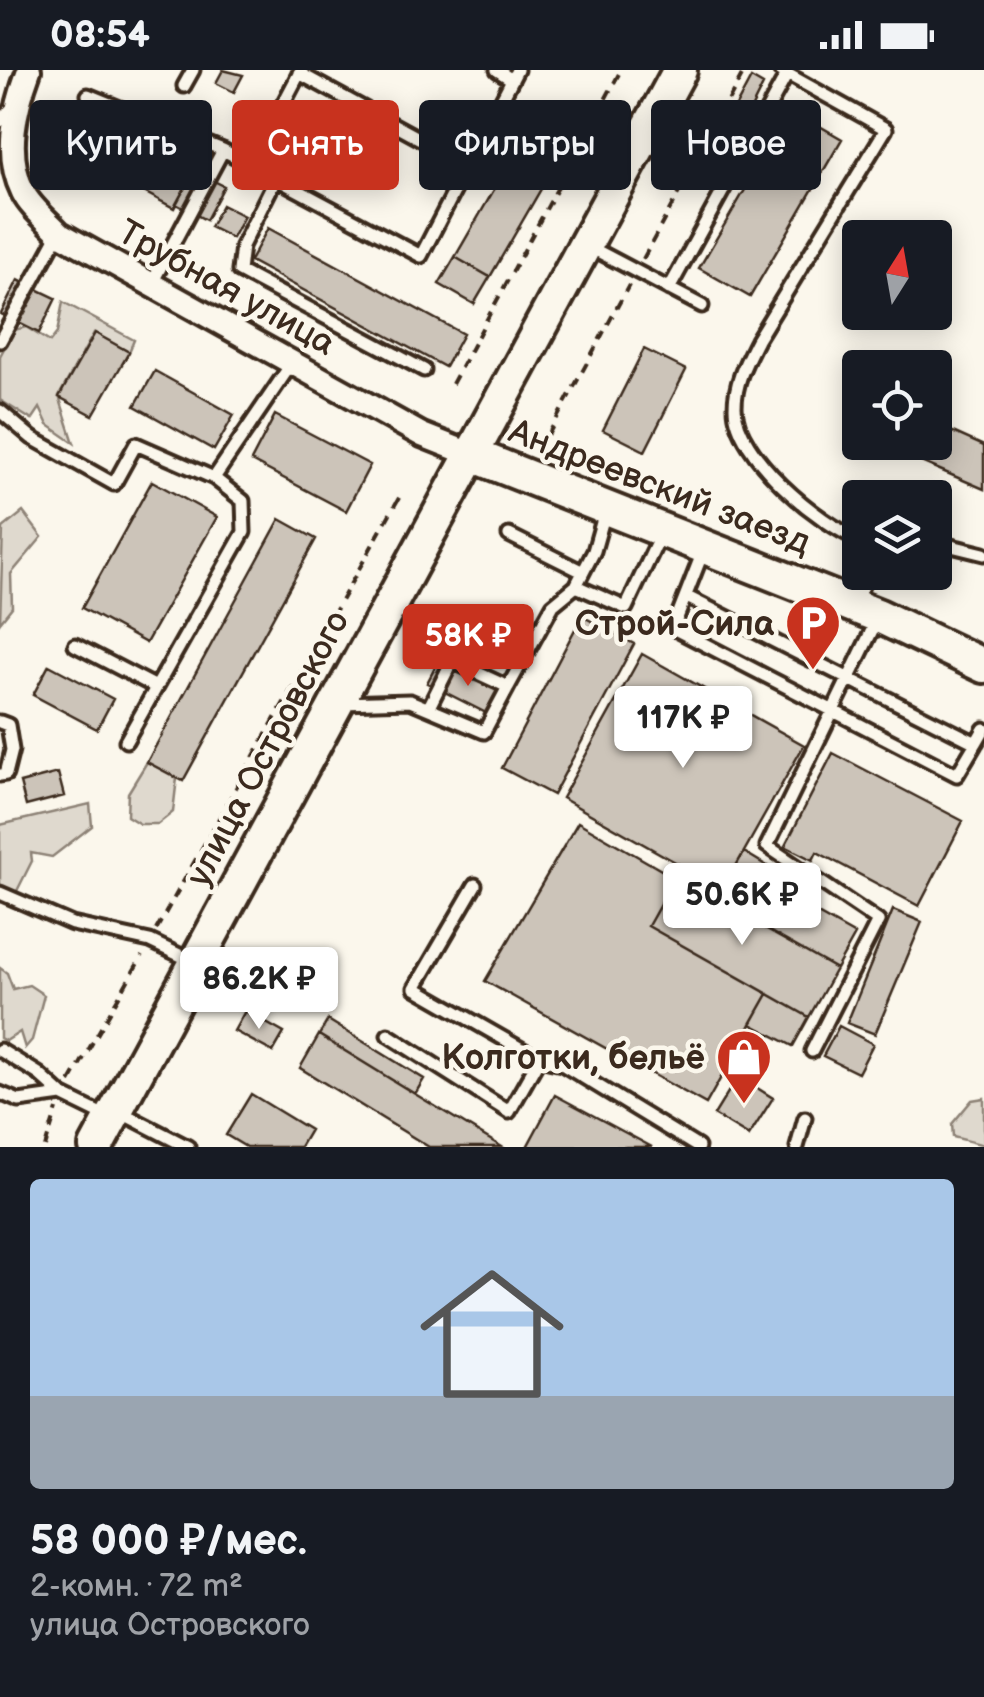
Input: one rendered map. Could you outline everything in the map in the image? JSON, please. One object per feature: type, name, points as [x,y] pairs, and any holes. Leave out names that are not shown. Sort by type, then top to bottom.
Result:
[{"type":"main road","name":"улица Островского","points":[[108,1125],[680,70]]},
{"type":"main road","name":"Андреевский заезд","points":[[470,454],[706,545],[866,611],[984,666]]},
{"type":"street","name":"Трубная улица","points":[[29,70],[18,102],[6,168],[24,195],[59,233],[422,436],[470,454]]},
{"type":"lane","points":[[184,86],[193,70]]},
{"type":"lane","points":[[496,70],[515,75],[502,100]]},
{"type":"lane","points":[[803,83],[810,70]]},
{"type":"lane","points":[[285,100],[300,72],[419,138]]},
{"type":"lane","points":[[668,288],[783,72],[886,130],[757,340],[739,376],[734,410],[744,440],[784,486],[842,532]]},
{"type":"lane","points":[[88,95],[232,154]]},
{"type":"lane","points":[[0,121],[18,102]]},
{"type":"lane","points":[[150,285],[223,150]]},
{"type":"lane","points":[[270,190],[242,246],[239,272],[424,370]]},
{"type":"lane","points":[[298,190],[421,256],[455,190]]},
{"type":"lane","points":[[0,341],[59,233]]},
{"type":"lane","points":[[584,244],[702,306]]},
{"type":"lane","points":[[214,478],[292,363]]},
{"type":"lane","points":[[0,411],[32,438],[114,484],[136,444],[214,478],[243,501],[244,532],[126,741]]},
{"type":"lane","points":[[338,702],[410,701],[484,732],[553,605],[576,586],[594,551],[606,508]]},
{"type":"lane","points":[[576,586],[626,608],[664,528]]},
{"type":"lane","points":[[508,535],[583,572]]},
{"type":"lane","points":[[706,545],[673,628],[957,774],[984,729]]},
{"type":"lane","points":[[952,546],[984,554]]},
{"type":"lane","points":[[812,1051],[878,922],[766,846],[848,678],[866,611],[867,590]]},
{"type":"lane","points":[[687,597],[976,742]]},
{"type":"lane","points":[[390,602],[441,642],[452,661],[508,686]]},
{"type":"lane","points":[[74,645],[156,687]]},
{"type":"lane","points":[[429,708],[452,661]]},
{"type":"lane","points":[[0,722],[8,725],[12,750],[6,774],[0,776]]},
{"type":"lane","points":[[476,886],[415,988],[539,1059],[562,1064],[698,1147]]},
{"type":"lane","points":[[0,893],[72,924],[150,941],[196,963]]},
{"type":"lane","points":[[388,1035],[509,1112],[539,1059]]},
{"type":"lane","points":[[0,1050],[108,1125],[188,1147]]},
{"type":"lane","points":[[0,1093],[20,1101],[62,1096]]},
{"type":"lane","points":[[797,1147],[805,1118]]},
{"type":"path","points":[[452,384],[621,70]]},
{"type":"path","points":[[548,435],[746,70]]},
{"type":"path","points":[[45,1147],[62,1096],[400,496]]},
{"type":"shaded area","points":[[63,302],[134,340],[129,352],[94,333],[59,396],[74,443],[48,425],[40,408],[32,420],[0,400],[0,356],[14,330],[26,327],[50,342],[57,333]]},
{"type":"shaded area","points":[[23,512],[42,537],[11,574],[12,607],[0,622],[3,528]]},
{"type":"shaded area","points":[[147,762],[177,778],[173,812],[158,824],[140,824],[127,816],[128,793]]},
{"type":"shaded area","points":[[90,804],[92,826],[52,857],[31,853],[32,861],[16,893],[0,886],[0,825]]},
{"type":"shaded area","points":[[0,968],[7,973],[13,989],[29,985],[44,995],[32,1040],[25,1048],[20,1032],[6,1041],[0,1038]]},
{"type":"shaded area","points":[[984,1098],[984,1145],[953,1137],[952,1124],[972,1100]]},
{"type":"building","points":[[223,70],[243,75],[234,92],[216,83]]},
{"type":"building","points":[[751,78],[763,85],[756,100],[739,100]]},
{"type":"building","points":[[821,127],[842,139],[821,175]]},
{"type":"building","points":[[212,180],[224,186],[206,220],[176,204],[184,190],[212,190]]},
{"type":"building","points":[[140,190],[184,190],[174,208]]},
{"type":"building","points":[[494,190],[540,190],[490,277],[455,257]]},
{"type":"building","points":[[745,190],[812,190],[750,297],[699,268]]},
{"type":"building","points":[[222,205],[244,216],[232,238],[210,227]]},
{"type":"building","points":[[268,228],[463,334],[445,367],[250,261]]},
{"type":"building","points":[[455,257],[490,277],[474,304],[439,284]]},
{"type":"building","points":[[18,280],[56,298],[39,333],[1,314]]},
{"type":"building","points":[[95,333],[129,352],[93,415],[59,397]]},
{"type":"building","points":[[644,349],[686,370],[645,451],[603,430]]},
{"type":"building","points":[[155,371],[234,415],[214,450],[135,406]]},
{"type":"building","points":[[275,415],[370,465],[346,511],[251,461]]},
{"type":"building","points":[[952,432],[984,446],[984,489],[917,460],[952,460]]},
{"type":"building","points":[[152,481],[217,517],[146,643],[82,608]]},
{"type":"building","points":[[280,519],[316,539],[183,781],[147,762]]},
{"type":"building","points":[[582,616],[634,644],[553,795],[502,768]]},
{"type":"building","points":[[469,622],[510,642],[500,662],[460,643]]},
{"type":"building","points":[[642,654],[804,745],[723,889],[562,798]]},
{"type":"building","points":[[439,660],[510,696],[498,719],[427,683]]},
{"type":"building","points":[[49,665],[113,699],[97,729],[33,695]]},
{"type":"building","points":[[833,753],[963,821],[919,906],[817,852],[813,860],[785,846]]},
{"type":"building","points":[[58,773],[64,796],[26,806],[20,783]]},
{"type":"building","points":[[578,822],[675,878],[648,926],[768,994],[706,1104],[485,981]]},
{"type":"building","points":[[744,852],[767,866],[759,881],[855,935],[836,969],[716,901]]},
{"type":"building","points":[[675,878],[836,969],[809,1017],[648,926]]},
{"type":"building","points":[[893,910],[922,922],[875,1034],[847,1023]]},
{"type":"building","points":[[768,994],[809,1017],[793,1046],[751,1024]]},
{"type":"building","points":[[245,1011],[284,1033],[273,1052],[234,1031]]},
{"type":"building","points":[[328,1020],[424,1079],[415,1094],[319,1035]]},
{"type":"building","points":[[839,1026],[873,1044],[858,1073],[823,1056]]},
{"type":"building","points":[[319,1035],[502,1147],[429,1147],[300,1068]]},
{"type":"building","name":"Колготки, бельё","points":[[738,1076],[773,1098],[749,1136],[714,1115]]},
{"type":"building","points":[[251,1094],[310,1130],[300,1147],[246,1147],[226,1135]]},
{"type":"building","points":[[555,1095],[652,1147],[527,1147]]},
{"type":"place","name":"Строй-Сила","points":[[813,672]]},
{"type":"place","name":"Колготки, бельё","points":[[744,1106]]}]
